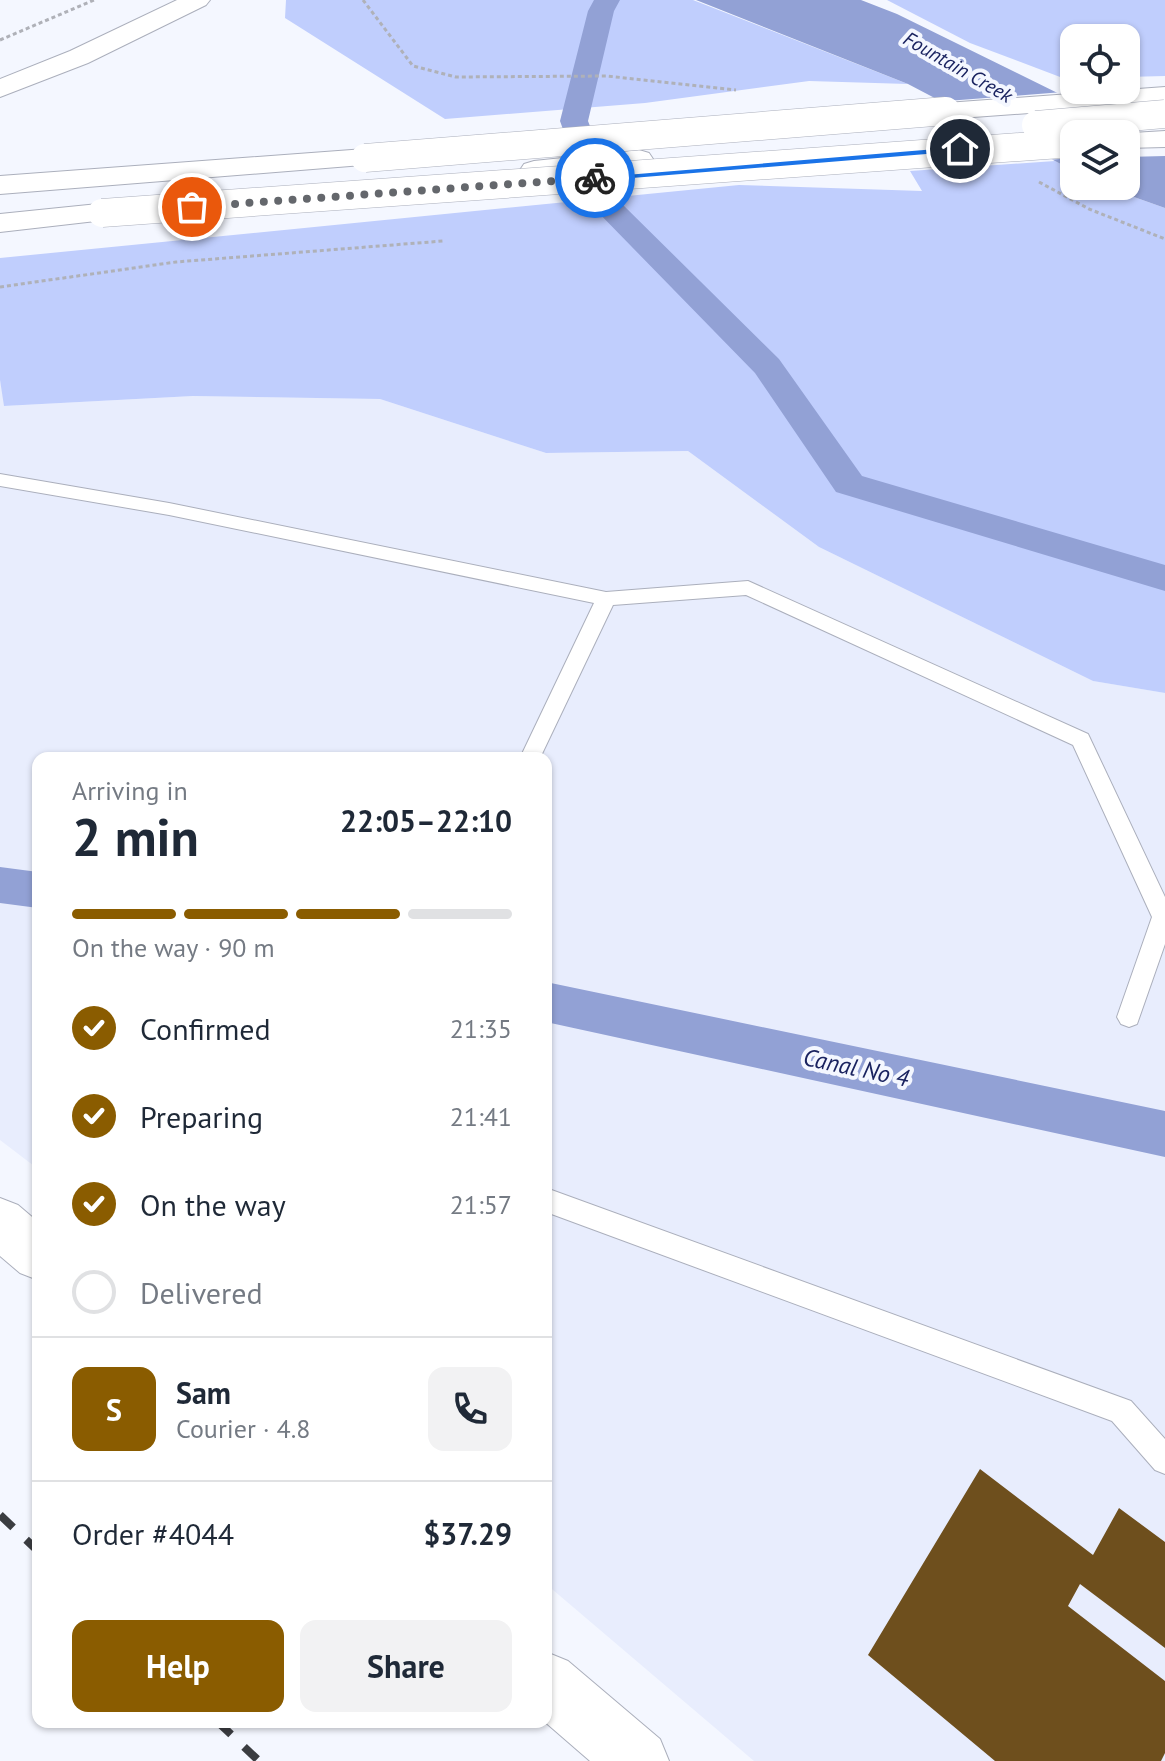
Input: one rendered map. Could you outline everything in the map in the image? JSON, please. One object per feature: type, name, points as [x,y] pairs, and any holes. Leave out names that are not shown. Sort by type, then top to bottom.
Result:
[{"type":"main road","points":[[0,89],[79,57],[197,0]]},
{"type":"main road","points":[[0,185],[1165,95]]},
{"type":"main road","points":[[0,223],[668,156],[1165,114]]},
{"type":"main road","points":[[1140,140],[1165,139]]},
{"type":"main road","points":[[102,213],[1060,144]]},
{"type":"main road","points":[[0,1223],[32,1250]]},
{"type":"main road","points":[[552,1688],[638,1761]]},
{"type":"lane","points":[[0,480],[169,509],[606,599],[748,588],[1081,740],[1163,917],[1129,1017]]},
{"type":"lane","points":[[533,752],[606,599]]},
{"type":"lane","points":[[552,1202],[1121,1411],[1165,1460]]},
{"type":"path","points":[[0,40],[94,0]]},
{"type":"path","points":[[363,0],[413,66],[456,77],[607,76]]},
{"type":"path","points":[[0,287],[176,262],[443,241]]},
{"type":"shaded area","points":[[286,0],[693,0],[908,84],[809,81],[645,103],[445,119],[285,18]]},
{"type":"shaded area","points":[[887,0],[1165,0],[1165,76],[1140,77],[1140,24],[1060,24],[1060,77],[970,43]]},
{"type":"shaded area","points":[[1055,161],[1060,164],[1060,200],[1140,199],[1165,208],[1165,693],[1093,681],[819,547],[688,451],[546,453],[380,399],[193,396],[4,406],[0,380],[0,258],[739,185],[922,191],[910,171]]},
{"type":"shaded area","points":[[0,380],[5,406],[193,396],[380,399],[546,453],[688,451],[819,547],[1093,681],[1165,693],[1165,1761],[754,1761],[552,1589],[552,752],[32,752],[32,1164],[0,1140]]},
{"type":"water","name":"Fountain Creek","points":[[696,0],[861,0],[897,14],[1060,94],[1060,104],[1080,104],[1112,120],[1060,120],[1060,164],[908,84]]},
{"type":"water","points":[[1140,134],[1165,146],[1165,208],[1140,199]]},
{"type":"pier","points":[[1060,92],[1060,104],[1087,104],[1120,120],[1060,120],[1060,159],[1046,160],[934,102]]},
{"type":"pier","points":[[1140,130],[1165,142],[1165,156],[1140,157]]},
{"type":"building","points":[[980,1469],[1093,1555],[1119,1508],[1165,1542],[1165,1648],[1080,1584],[1068,1606],[1165,1681],[1165,1753],[1161,1761],[995,1761],[868,1655]]},
{"type":"waterway","points":[[607,0],[601,11],[574,121],[605,204],[767,366],[849,484],[1165,578]]},
{"type":"waterway","name":"Canal No 4","points":[[0,885],[32,889]]},
{"type":"waterway","name":"Canal No 4","points":[[552,1003],[1165,1134]]},
{"type":"railway","points":[[0,1515],[32,1545]]},
{"type":"railway","points":[[224,1728],[259,1761]]},
{"type":"way so far","points":[[192,207],[595,178]]},
{"type":"route","points":[[595,178],[960,149]]}]
